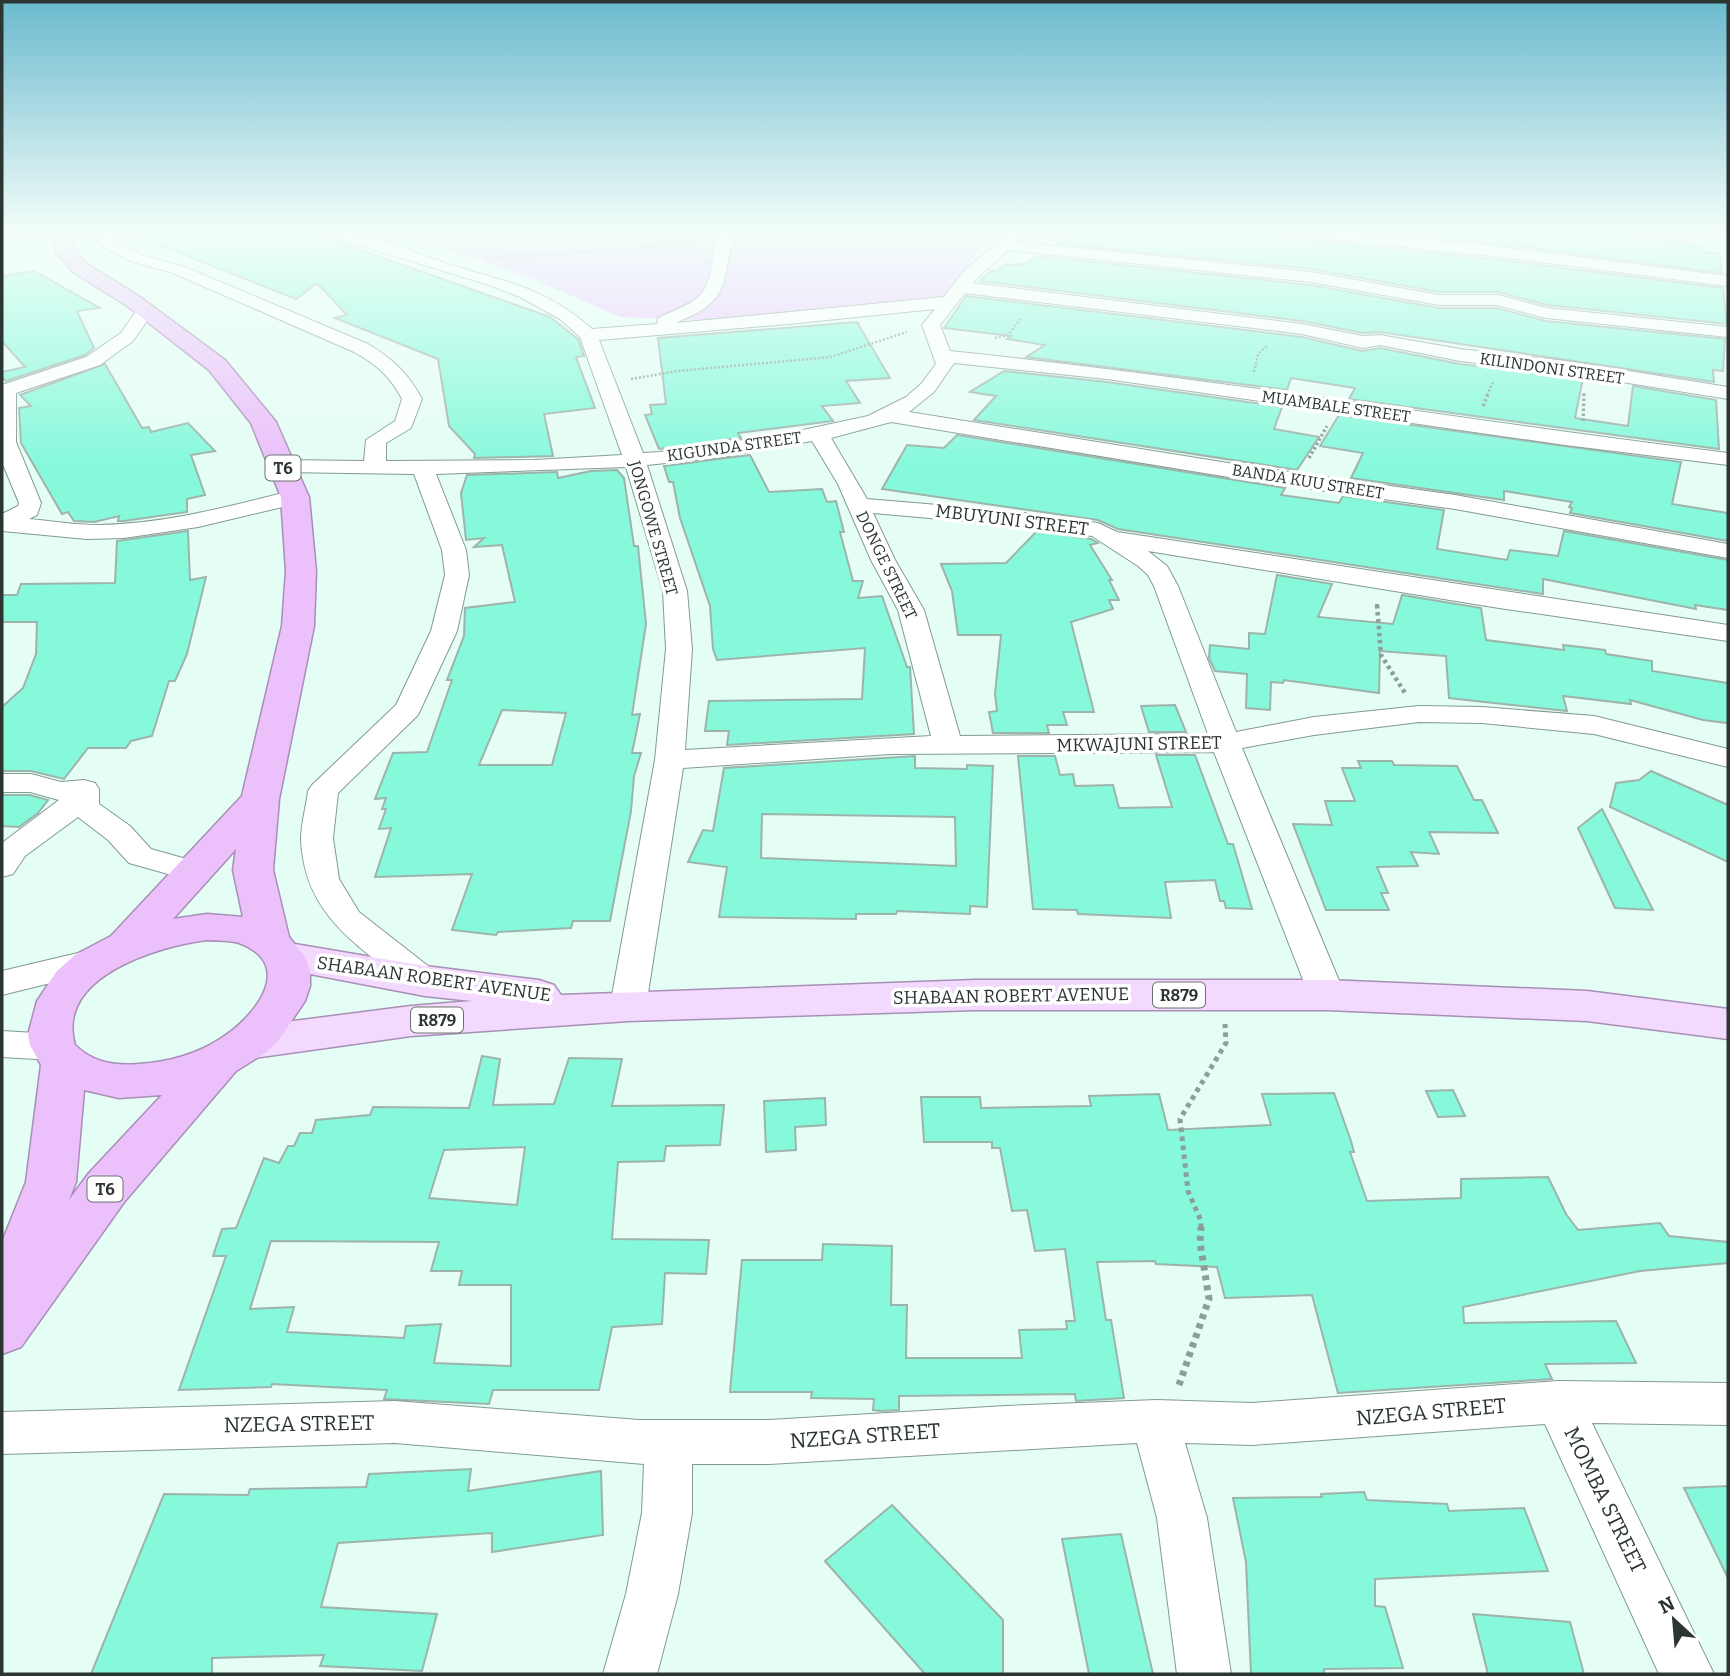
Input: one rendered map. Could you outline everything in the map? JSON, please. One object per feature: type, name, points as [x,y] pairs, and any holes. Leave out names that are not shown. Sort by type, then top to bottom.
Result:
[{"type":"highway","name":"T6","points":[[2,1331],[107,1187],[235,1051],[267,1026],[281,1007],[289,989],[289,971],[277,949],[253,870],[260,799],[298,626],[301,572],[295,497],[263,422],[224,373],[141,308]]},
{"type":"highway","points":[[2,1308],[51,1182],[58,1054],[50,1030],[53,1012],[64,993],[80,975],[113,953],[260,799]]},
{"type":"highway","points":[[113,953],[171,932],[207,927],[253,934],[277,949]]},
{"type":"highway","name":"T6","points":[[58,1054],[82,1073],[105,1080],[133,1082],[183,1073],[235,1051]]},
{"type":"main road","name":"SHABAAN ROBERT AVENUE","points":[[277,949],[425,981],[628,1006]]},
{"type":"main road","name":"SHABAAN ROBERT AVENUE","points":[[235,1051],[411,1021],[628,1006],[975,995],[1327,995],[1587,1006],[1728,1024]]},
{"type":"street","points":[[272,308],[332,333],[385,362],[401,377],[412,399],[404,425],[376,440],[375,467]]},
{"type":"street","name":"JONGOWE STREET","points":[[554,308],[566,315],[588,335],[635,459],[675,591],[679,649],[670,760],[628,1006]]},
{"type":"street","points":[[653,329],[688,308]]},
{"type":"street","name":"KILINDONI STREET","points":[[588,335],[801,318],[867,308]]},
{"type":"street","points":[[944,308],[931,325],[934,342],[944,356]]},
{"type":"street","name":"KILINDONI STREET","points":[[1122,308],[1302,329],[1341,339],[1363,342],[1380,340],[1481,358],[1558,366],[1728,393]]},
{"type":"street","points":[[1535,308],[1570,316],[1728,332]]},
{"type":"street","points":[[2,523],[29,510],[30,503],[9,451],[4,423],[9,408],[5,390],[93,362],[127,337],[145,311]]},
{"type":"street","name":"KIGUNDA STREET","points":[[282,466],[422,467],[635,459],[755,446],[888,415],[920,396],[945,364],[944,356]]},
{"type":"street","name":"MUAMBALE STREET","points":[[944,356],[1107,373],[1478,427],[1728,459]]},
{"type":"street","name":"BANDA KUU STREET","points":[[888,415],[1297,480],[1455,502],[1728,551]]},
{"type":"street","name":"DONGE STREET","points":[[817,433],[836,461],[883,560],[911,610],[948,746]]},
{"type":"street","points":[[422,467],[454,550],[457,575],[444,631],[408,709],[323,790],[317,838],[323,879],[346,919],[425,981]]},
{"type":"street","points":[[2,523],[96,532],[139,531],[187,523],[295,497]]},
{"type":"street","name":"MBUYUNI STREET","points":[[858,505],[1009,518],[1098,530],[1158,571],[1327,995]]},
{"type":"street","points":[[1098,530],[1134,542],[1728,633]]},
{"type":"street","points":[[1166,586],[1176,574],[1217,553]]},
{"type":"street","name":"MKWAJUNI STREET","points":[[670,760],[849,747],[1226,743],[1314,726],[1419,714],[1482,715],[1594,725],[1728,758]]},
{"type":"street","points":[[2,783],[31,783],[61,792],[84,789]]},
{"type":"street","points":[[2,867],[13,850],[67,810],[84,789]]},
{"type":"street","points":[[84,789],[84,807],[119,833],[140,856],[193,871]]},
{"type":"street","points":[[2,983],[113,953]]},
{"type":"street","points":[[2,1044],[58,1054]]},
{"type":"street","name":"NZEGA STREET","points":[[2,1433],[395,1422],[668,1443],[769,1443],[1006,1427],[1157,1421],[1252,1424],[1558,1402],[1728,1404]]},
{"type":"street","name":"MOMBA STREET","points":[[1558,1402],[1687,1674]]},
{"type":"street","points":[[1157,1421],[1182,1518],[1204,1674]]},
{"type":"street","points":[[630,1674],[652,1594],[667,1513],[668,1443]]},
{"type":"path","points":[[972,359],[989,340],[1008,335],[1028,308]]},
{"type":"path","points":[[607,385],[667,373],[845,355],[931,325]]},
{"type":"path","points":[[1239,392],[1252,376],[1258,354],[1273,340],[1280,327]]},
{"type":"path","points":[[1478,427],[1486,395],[1497,374],[1481,358]]},
{"type":"path","points":[[1558,366],[1583,384],[1584,415],[1581,432],[1565,439]]},
{"type":"path","points":[[1297,480],[1332,418],[1347,408]]},
{"type":"path","points":[[1382,580],[1377,602],[1381,655],[1419,714]]},
{"type":"path","points":[[1157,1421],[1184,1378],[1209,1299],[1200,1242],[1201,1221],[1188,1191],[1180,1119],[1226,1043],[1224,995]]},
{"type":"shaded area","points":[[600,308],[862,308],[729,321],[620,317]]},
{"type":"building","points":[[2,308],[98,308],[77,311],[94,348],[85,355],[6,381],[2,372],[25,367],[2,341]]},
{"type":"building","points":[[341,308],[525,308],[550,317],[578,339],[584,356],[576,357],[595,408],[544,414],[553,456],[474,458],[475,454],[449,426],[438,359],[335,318],[347,315]]},
{"type":"building","points":[[958,308],[1066,308],[1302,337],[1362,351],[1380,348],[1460,364],[1583,378],[1575,418],[1628,426],[1633,386],[1716,400],[1719,449],[1349,399],[1355,388],[1291,378],[1287,390],[1026,357],[1045,345],[1007,339],[1011,336],[944,328]]},
{"type":"building","points":[[1199,308],[1498,308],[1546,321],[1725,339],[1723,371],[1713,370],[1714,382],[1380,332],[1363,333],[1302,321]]},
{"type":"building","points":[[1577,308],[1725,308],[1727,324]]},
{"type":"building","points":[[857,322],[890,378],[846,381],[860,403],[822,406],[833,421],[738,433],[741,438],[659,449],[645,415],[652,414],[650,405],[666,404],[658,338]]},
{"type":"building","points":[[105,364],[142,428],[149,427],[151,432],[188,423],[215,451],[191,455],[205,495],[187,499],[187,512],[124,521],[118,521],[119,516],[94,522],[74,521],[68,512],[62,514],[21,443],[19,408],[31,406],[20,395]]},
{"type":"building","points":[[1004,371],[1107,382],[1282,407],[1274,429],[1319,437],[1297,470],[974,420],[996,396],[970,392]]},
{"type":"building","points":[[1339,415],[1681,462],[1672,504],[1728,513],[1728,541],[1570,513],[1572,502],[1504,491],[1504,500],[1351,478],[1363,453],[1320,446]]},
{"type":"building","points":[[957,435],[1285,488],[1281,495],[1339,503],[1343,496],[1444,510],[1437,549],[1507,560],[1510,550],[1558,556],[1564,531],[1728,560],[1728,610],[1695,605],[1696,609],[1543,579],[1543,594],[1118,529],[1098,520],[882,489],[907,445],[944,448]]},
{"type":"building","points":[[750,455],[769,492],[822,489],[827,502],[836,501],[844,532],[840,532],[853,581],[863,581],[858,598],[882,596],[907,667],[910,667],[914,734],[727,745],[729,731],[705,731],[709,701],[862,699],[865,648],[717,660],[713,649],[710,606],[680,518],[673,482],[669,482],[664,466]]},
{"type":"building","points":[[617,470],[624,478],[634,546],[638,546],[646,624],[632,715],[640,714],[632,753],[641,753],[634,776],[631,811],[610,921],[573,921],[571,928],[498,932],[496,935],[452,930],[472,874],[375,877],[391,828],[379,829],[386,809],[382,809],[386,798],[375,799],[393,753],[427,752],[452,680],[447,680],[464,636],[465,608],[515,602],[502,545],[474,547],[484,538],[466,540],[461,493],[467,475],[557,472],[558,478],[591,471]],"holes":[[[502,710],[566,713],[552,765],[479,765]]]},
{"type":"building","points":[[188,531],[190,580],[206,577],[187,654],[175,681],[169,681],[152,736],[131,741],[126,748],[88,748],[64,779],[31,771],[2,771],[2,707],[23,688],[36,654],[37,622],[2,622],[2,595],[17,595],[21,584],[115,583],[117,541]]},
{"type":"building","points":[[1037,531],[1091,539],[1098,543],[1090,545],[1112,580],[1109,580],[1119,600],[1109,600],[1113,609],[1071,622],[1094,712],[1063,712],[1067,725],[1047,725],[1049,733],[993,733],[989,712],[997,711],[995,694],[1001,635],[958,635],[952,591],[941,564],[1006,563]]},
{"type":"building","points":[[1277,575],[1332,584],[1318,617],[1393,624],[1402,595],[1481,608],[1486,640],[1564,650],[1563,645],[1605,650],[1606,654],[1652,661],[1652,671],[1728,683],[1728,723],[1703,720],[1630,700],[1631,704],[1563,696],[1567,711],[1449,698],[1446,656],[1380,651],[1379,693],[1284,680],[1283,683],[1271,682],[1270,710],[1246,708],[1247,674],[1215,671],[1209,658],[1210,645],[1249,649],[1249,633],[1265,634]]},
{"type":"building","points":[[1175,705],[1186,732],[1149,732],[1141,706]]},
{"type":"building","points":[[1156,755],[1195,755],[1228,844],[1233,844],[1252,909],[1226,908],[1224,901],[1220,901],[1215,880],[1165,882],[1171,918],[1033,909],[1018,756],[1055,756],[1060,775],[1073,774],[1075,786],[1113,785],[1119,808],[1172,807]]},
{"type":"building","points":[[915,756],[915,768],[967,769],[967,765],[993,766],[987,907],[970,906],[970,914],[897,911],[896,914],[856,914],[856,919],[719,917],[727,867],[688,862],[703,830],[713,831],[724,768]],"holes":[[[762,814],[955,817],[956,866],[761,858]]]},
{"type":"building","points":[[1358,761],[1392,761],[1394,765],[1457,766],[1474,800],[1482,800],[1498,833],[1429,832],[1439,854],[1411,852],[1418,866],[1377,867],[1388,893],[1381,893],[1389,910],[1326,910],[1293,824],[1332,825],[1325,801],[1355,801],[1342,768],[1361,768]]},
{"type":"building","points":[[1651,771],[1728,805],[1728,862],[1610,807],[1616,783],[1639,780]]},
{"type":"building","points":[[2,795],[30,795],[48,800],[38,813],[19,827],[2,826]]},
{"type":"building","points":[[1602,809],[1653,910],[1615,908],[1578,828]]},
{"type":"building","points":[[482,1056],[500,1059],[493,1105],[554,1104],[569,1058],[622,1059],[612,1106],[724,1105],[720,1145],[666,1146],[664,1161],[618,1162],[612,1239],[709,1240],[706,1274],[665,1273],[662,1324],[612,1327],[599,1390],[493,1390],[489,1404],[384,1399],[387,1390],[272,1384],[271,1387],[179,1390],[226,1256],[213,1256],[222,1229],[236,1228],[264,1158],[279,1163],[288,1146],[294,1146],[300,1133],[312,1133],[316,1120],[370,1115],[373,1107],[469,1108]],"holes":[[[525,1147],[517,1205],[429,1198],[444,1150]],[[271,1241],[439,1242],[431,1271],[462,1271],[459,1285],[511,1285],[511,1366],[434,1363],[441,1324],[406,1326],[404,1338],[287,1332],[294,1307],[250,1309]]]},
{"type":"building","points":[[1453,1090],[1465,1116],[1438,1117],[1426,1091]]},
{"type":"building","points":[[1334,1093],[1351,1141],[1354,1152],[1350,1152],[1367,1201],[1461,1198],[1461,1179],[1548,1177],[1566,1214],[1578,1230],[1660,1223],[1669,1236],[1728,1242],[1728,1263],[1640,1271],[1463,1307],[1464,1323],[1616,1321],[1636,1363],[1545,1364],[1552,1379],[1338,1393],[1312,1295],[1225,1298],[1217,1267],[1156,1264],[1155,1261],[1097,1262],[1106,1320],[1111,1320],[1124,1398],[1076,1401],[1075,1394],[899,1396],[899,1410],[882,1411],[873,1410],[874,1399],[811,1398],[812,1392],[730,1392],[742,1260],[822,1260],[823,1244],[892,1246],[891,1305],[907,1305],[906,1358],[1022,1358],[1019,1330],[1067,1329],[1066,1321],[1075,1321],[1065,1249],[1035,1251],[1027,1210],[1012,1211],[1000,1148],[992,1148],[992,1142],[924,1142],[921,1097],[980,1097],[981,1108],[1091,1106],[1089,1096],[1159,1094],[1168,1130],[1271,1125],[1262,1094]]},
{"type":"building","points":[[825,1098],[826,1125],[795,1127],[796,1150],[766,1152],[764,1101]]},
{"type":"building","points":[[471,1469],[468,1491],[601,1471],[603,1535],[492,1552],[492,1533],[338,1543],[321,1607],[437,1614],[422,1671],[320,1666],[324,1655],[212,1658],[212,1674],[91,1674],[164,1494],[248,1495],[250,1489],[366,1487],[369,1474]]},
{"type":"building","points":[[1728,1486],[1728,1578],[1684,1488]]},
{"type":"building","points":[[1364,1492],[1367,1500],[1447,1504],[1449,1511],[1524,1508],[1548,1571],[1375,1579],[1375,1606],[1385,1607],[1403,1668],[1324,1669],[1324,1674],[1251,1674],[1246,1562],[1233,1498],[1322,1497],[1321,1494]]},
{"type":"building","points":[[892,1505],[1003,1620],[1003,1674],[925,1674],[825,1561]]},
{"type":"building","points":[[1121,1534],[1153,1674],[1089,1674],[1062,1539]]},
{"type":"building","points":[[1473,1614],[1570,1622],[1584,1674],[1488,1674]]}]
